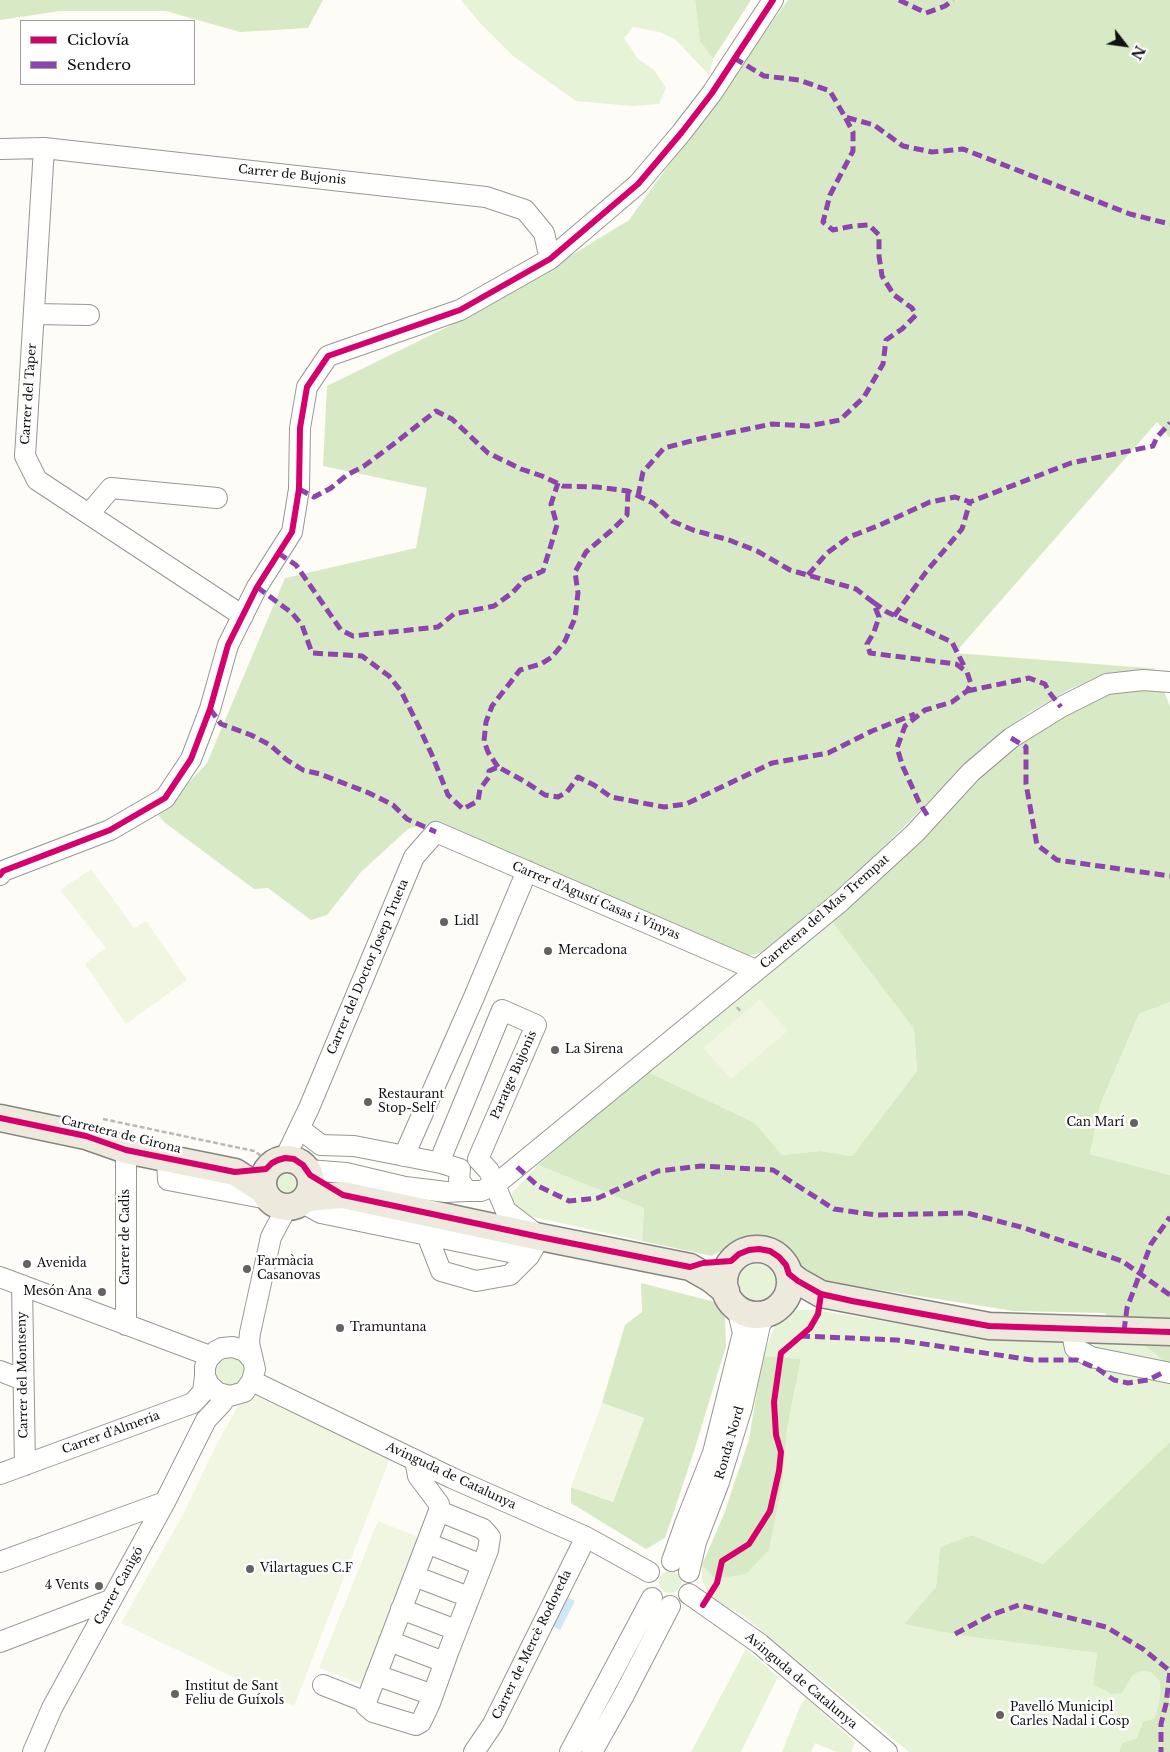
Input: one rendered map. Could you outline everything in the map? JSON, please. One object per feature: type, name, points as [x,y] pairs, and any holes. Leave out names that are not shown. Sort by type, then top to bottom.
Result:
[{"type":"main road","name":"Carretera de Girona","points":[[0,1118],[86,1136],[126,1150]]},
{"type":"main road","name":"Carretera de Girona","points":[[0,1128],[85,1146],[126,1150],[287,1183]]},
{"type":"main road","points":[[287,1183],[343,1195],[534,1247],[690,1267],[732,1262]]},
{"type":"main road","points":[[731,1300],[724,1281],[726,1271],[739,1254],[749,1250],[764,1250],[779,1257],[786,1265],[790,1274],[788,1294],[775,1308]]},
{"type":"main road","points":[[690,1267],[711,1279],[746,1313],[757,1315],[821,1294]]},
{"type":"main road","points":[[790,1274],[821,1294],[989,1326],[1170,1332]]},
{"type":"street","points":[[1,871],[110,830],[166,798],[191,759],[210,709],[228,645],[257,587],[292,532],[299,489],[300,428],[307,387],[328,356],[460,310],[550,259],[638,184],[712,93],[773,0]]},
{"type":"street","name":"Carrer de Bujonis","points":[[0,149],[44,148],[486,197],[525,210],[544,233],[550,259]]},
{"type":"street","name":"Carrer del Taper","points":[[44,148],[25,456],[37,480],[243,616]]},
{"type":"street","points":[[34,314],[89,315]]},
{"type":"street","points":[[89,514],[111,488],[217,498]]},
{"type":"street","name":"Carretera del Mas Trempat","points":[[481,1189],[847,896],[915,833],[971,772],[1011,738],[1061,707],[1107,684],[1143,680],[1170,682]]},
{"type":"street","name":"Carrer d'Agustí Casas i Vinyas","points":[[436,832],[756,970]]},
{"type":"street","name":"Carrer del Doctor Josep Trueta","points":[[287,1183],[309,1108],[414,857],[436,832]]},
{"type":"street","points":[[404,1156],[527,871]]},
{"type":"street","name":"Paratge Bujonis","points":[[474,997],[536,1025],[478,1158]]},
{"type":"street","points":[[441,1163],[502,1010]]},
{"type":"street","name":"Carrer del Doctor Josep Trueta","points":[[287,1183],[304,1132],[309,1108]]},
{"type":"street","points":[[304,1132],[321,1145],[354,1146],[441,1163],[460,1169],[478,1158],[489,1171],[481,1189]]},
{"type":"street","name":"Carrer de Cadis","points":[[126,1150],[126,1325]]},
{"type":"street","points":[[167,1158],[168,1180],[287,1183],[346,1173],[405,1187],[446,1192],[481,1189]]},
{"type":"street","points":[[460,1169],[459,1180],[481,1189],[506,1211],[534,1247]]},
{"type":"street","points":[[287,1183],[322,1213],[427,1235],[534,1247]]},
{"type":"street","points":[[252,1381],[255,1369],[246,1346],[271,1237],[269,1220],[287,1183]]},
{"type":"street","points":[[427,1235],[440,1271],[476,1281],[510,1275],[534,1247]]},
{"type":"street","points":[[0,1277],[210,1356],[222,1348],[246,1346]]},
{"type":"street","name":"Carrer del Montseny","points":[[22,1284],[25,1464]]},
{"type":"street","name":"Ronda Nord","points":[[672,1561],[684,1524],[713,1452],[742,1333],[731,1300]]},
{"type":"street","name":"Ronda Nord","points":[[689,1594],[691,1580],[689,1572],[696,1542],[719,1482],[742,1407],[760,1325],[775,1308]]},
{"type":"street","points":[[1070,1329],[1075,1348],[1091,1357],[1170,1373]]},
{"type":"street","name":"Carrer Canigó","points":[[33,1752],[52,1708],[165,1502],[206,1420],[222,1403],[213,1385],[206,1363],[210,1356]]},
{"type":"street","points":[[0,1372],[23,1380]]},
{"type":"street","name":"Carrer Canigó","points":[[213,1385],[235,1395],[244,1392],[252,1381]]},
{"type":"street","name":"Avinguda de Catalunya","points":[[252,1381],[415,1460],[586,1537],[649,1572]]},
{"type":"street","name":"Carrer d'Almeria","points":[[0,1474],[193,1404],[203,1392],[213,1385]]},
{"type":"street","points":[[415,1460],[418,1476],[439,1504],[439,1511],[376,1675],[366,1706],[373,1712],[416,1725],[421,1722],[433,1695],[456,1630],[488,1550],[490,1537],[483,1530],[439,1511]]},
{"type":"street","points":[[0,1562],[165,1502]]},
{"type":"street","name":"Carrer de Mercè Rodoreda","points":[[474,1752],[492,1724],[586,1537]]},
{"type":"street","points":[[427,1543],[482,1565]]},
{"type":"street","points":[[689,1572],[679,1563],[672,1561],[659,1563],[649,1572],[647,1586],[661,1602],[677,1604],[689,1594]]},
{"type":"street","points":[[414,1576],[469,1597]]},
{"type":"street","name":"Avinguda de Catalunya","points":[[689,1594],[760,1644],[887,1752]]},
{"type":"street","points":[[0,1642],[110,1600]]},
{"type":"street","points":[[570,1752],[661,1602]]},
{"type":"street","points":[[592,1752],[624,1695],[661,1602]]},
{"type":"street","points":[[401,1609],[456,1630]]},
{"type":"street","points":[[389,1641],[444,1662]]},
{"type":"street","points":[[376,1675],[433,1695]]},
{"type":"street","points":[[323,1686],[366,1702]]},
{"type":"path","points":[[98,1118],[254,1151],[287,1183]]},
{"type":"green space","points":[[0,0],[323,0],[308,28],[240,32],[166,11],[60,11],[0,20]]},
{"type":"green space","points":[[461,0],[695,0],[700,41],[713,59],[709,75],[675,39],[659,32],[633,27],[624,38],[638,59],[654,70],[666,88],[659,104],[633,106],[576,101],[513,56],[480,23]]},
{"type":"green space","points":[[695,0],[751,0],[713,59],[700,41]]},
{"type":"green space","points":[[788,0],[1170,0],[1170,438],[1157,422],[955,653],[1160,669],[1109,673],[1070,689],[1030,712],[999,734],[954,776],[865,866],[810,914],[760,953],[741,955],[424,824],[408,829],[361,872],[327,915],[311,920],[268,888],[254,889],[164,822],[158,815],[207,763],[285,578],[416,548],[427,488],[323,466],[327,386],[484,309],[629,220]]},
{"type":"green space","points":[[1163,688],[1170,707],[1170,1002],[1139,1014],[1100,1105],[1090,1154],[1170,1175],[1170,1366],[1104,1313],[1014,1311],[803,1278],[785,1249],[749,1235],[712,1256],[642,1241],[644,1208],[538,1165],[646,1071],[755,1123],[782,1155],[821,1151],[852,1156],[917,1071],[914,1029],[830,919],[1019,734],[1102,689]]},
{"type":"green space","points":[[91,869],[134,928],[146,921],[187,980],[126,1024],[85,964],[106,948],[60,890]]},
{"type":"green space","points":[[830,919],[914,1029],[917,1071],[852,1156],[821,1151],[782,1155],[755,1123],[646,1071]]},
{"type":"green space","points":[[760,999],[788,1031],[731,1079],[703,1048]]},
{"type":"green space","points":[[1170,1002],[1170,1175],[1090,1154],[1100,1105],[1139,1014]]},
{"type":"green space","points":[[538,1165],[644,1208],[642,1241],[520,1214],[512,1200],[512,1193]]},
{"type":"green space","points":[[287,1169],[297,1173],[301,1183],[297,1193],[287,1197],[277,1193],[273,1183],[277,1173]]},
{"type":"green space","points":[[757,1264],[769,1270],[775,1282],[769,1294],[757,1300],[745,1294],[739,1282],[745,1270]]},
{"type":"green space","points":[[641,1283],[715,1302],[725,1318],[726,1346],[665,1538],[646,1549],[571,1503],[571,1487],[613,1502],[644,1418],[602,1403],[625,1325],[642,1312]]},
{"type":"green space","points":[[797,1310],[816,1310],[967,1335],[986,1340],[1054,1343],[1141,1342],[1170,1366],[1170,1442],[1043,1564],[972,1535],[940,1547],[936,1587],[905,1623],[964,1636],[1097,1653],[1093,1684],[1122,1693],[1133,1675],[1141,1671],[1151,1672],[1160,1682],[1159,1703],[1154,1719],[1137,1738],[1122,1743],[1119,1752],[909,1752],[740,1613],[709,1595],[702,1580],[702,1565],[715,1579],[783,1479],[787,1429],[801,1359],[763,1356],[776,1323],[786,1314]]},
{"type":"green space","points":[[226,1355],[237,1357],[245,1366],[245,1377],[234,1388],[215,1382],[213,1367]]},
{"type":"green space","points":[[763,1356],[801,1359],[787,1429],[783,1479],[769,1550],[746,1574],[715,1579],[702,1565],[724,1514],[749,1439]]},
{"type":"green space","name":"Vilartagues C.F","points":[[255,1396],[390,1458],[294,1706],[121,1623],[183,1515],[214,1450],[238,1406]]},
{"type":"green space","points":[[602,1403],[644,1418],[613,1502],[571,1487]]},
{"type":"green space","points":[[1170,1442],[1170,1752],[1119,1752],[1122,1743],[1137,1738],[1143,1722],[1154,1719],[1159,1703],[1160,1682],[1151,1672],[1141,1671],[1133,1675],[1122,1693],[1112,1694],[1093,1684],[1097,1653],[964,1636],[904,1624],[936,1587],[940,1547],[972,1535],[1043,1564]]},
{"type":"green space","points":[[378,1521],[420,1538],[362,1684],[319,1668]]},
{"type":"green space","points":[[670,1571],[680,1578],[681,1582],[674,1592],[670,1593],[660,1586],[659,1582],[666,1572]]},
{"type":"green space","points":[[746,1649],[778,1677],[741,1752],[691,1752]]},
{"type":"green space","points":[[806,1698],[855,1742],[851,1752],[837,1752],[815,1743],[811,1752],[782,1752],[801,1704]]},
{"type":"water","points":[[567,1597],[575,1601],[560,1630],[552,1626]]},
{"type":"marked path","points":[[899,0],[926,13],[945,6],[953,0]]},
{"type":"marked path","points":[[734,58],[764,76],[799,80],[830,91],[845,117],[874,125],[903,146],[932,152],[963,149],[1130,214],[1170,224]]},
{"type":"marked path","points":[[638,496],[643,472],[664,448],[772,424],[808,426],[840,420],[864,397],[883,364],[886,340],[902,329],[916,315],[912,308],[894,295],[882,276],[879,256],[879,235],[869,225],[833,230],[823,222],[830,195],[853,151],[853,132],[845,117]]},
{"type":"marked path","points":[[299,489],[314,497],[331,488],[347,475],[364,466],[436,411],[452,419],[488,453],[521,469],[563,486],[597,487],[628,491],[653,503],[672,521],[757,551],[790,570],[856,589],[873,602],[879,617],[874,632],[867,644],[870,653],[956,664],[967,672],[971,684],[967,691],[952,702],[925,710],[905,726],[897,748],[903,767],[919,802],[929,818]]},
{"type":"marked path","points":[[808,575],[827,553],[849,537],[930,502],[955,497],[970,502],[1071,463],[1153,446],[1157,437],[1170,423]]},
{"type":"marked path","points":[[278,553],[296,565],[341,630],[353,636],[438,627],[454,614],[494,606],[512,593],[525,579],[543,571],[557,525],[551,504],[558,483]]},
{"type":"marked path","points":[[498,767],[488,752],[484,741],[486,722],[492,706],[520,670],[541,664],[552,657],[565,641],[575,618],[578,593],[575,572],[586,552],[627,515],[628,491]]},
{"type":"marked path","points":[[894,616],[926,572],[962,529],[970,502]]},
{"type":"marked path","points":[[257,587],[292,613],[302,625],[312,653],[362,656],[389,676],[401,691],[418,725],[448,795],[463,809],[478,801],[480,789],[489,777],[489,771],[498,767],[545,795],[558,797],[567,792],[578,777],[611,797],[664,807],[686,804],[772,763],[828,753],[872,731],[915,714]]},
{"type":"marked path","points":[[873,602],[887,612],[952,642],[966,670]]},
{"type":"marked path","points":[[967,691],[1029,678],[1045,684],[1061,707]]},
{"type":"marked path","points":[[210,709],[221,724],[251,735],[270,745],[287,760],[303,770],[320,774],[369,793],[393,805],[407,819],[436,832]]},
{"type":"marked path","points":[[1011,738],[1026,747],[1026,784],[1037,845],[1057,860],[1170,876]]},
{"type":"marked path","points":[[517,1167],[538,1186],[569,1201],[598,1198],[658,1171],[701,1166],[773,1170],[834,1209],[876,1215],[967,1213],[1021,1227],[1122,1261],[1170,1295]]},
{"type":"marked path","points":[[1124,1331],[1127,1308],[1151,1244],[1170,1217]]},
{"type":"marked path","points":[[800,1336],[897,1340],[1032,1360],[1077,1360],[1098,1369],[1114,1380],[1128,1383],[1148,1380],[1164,1372]]},
{"type":"marked path","points":[[955,1634],[991,1615],[1019,1605],[1106,1627],[1143,1649],[1170,1671],[1166,1704],[1161,1724],[1161,1752]]},
{"type":"cycle path","points":[[0,875],[3,871],[110,830],[165,798],[191,759],[210,709],[228,645],[257,587],[292,532],[299,489],[300,428],[307,387],[328,356],[460,310],[550,259],[638,184],[712,93],[773,0]]},
{"type":"cycle path","points":[[0,1118],[86,1136],[126,1150],[235,1172],[266,1169],[278,1160],[285,1158],[294,1159],[303,1165],[310,1175],[343,1195],[690,1267],[703,1263],[731,1261],[739,1254],[749,1250],[770,1251],[779,1257],[786,1265],[789,1274],[798,1281],[821,1294],[852,1301],[989,1326],[1170,1332]]},
{"type":"cycle path","points":[[703,1605],[717,1583],[722,1561],[749,1544],[770,1511],[779,1471],[781,1452],[776,1435],[774,1402],[781,1353],[810,1328],[818,1314],[821,1294]]},
{"type":"place","name":"Lidl","points":[[444,922]]},
{"type":"place","name":"Mercadona","points":[[548,951]]},
{"type":"place","name":"La Sirena","points":[[555,1050]]},
{"type":"place","name":"Restaurant Stop-Self","points":[[368,1102]]},
{"type":"place","name":"Can Marí","points":[[1134,1123]]},
{"type":"place","name":"Avenida","points":[[27,1264]]},
{"type":"place","name":"Farmàcia Casanovas","points":[[247,1269]]},
{"type":"place","name":"Mesón Ana","points":[[102,1292]]},
{"type":"place","name":"Tramuntana","points":[[340,1328]]},
{"type":"place","name":"Vilartagues C.F","points":[[250,1569]]},
{"type":"place","name":"4 Vents","points":[[99,1586]]},
{"type":"place","name":"Institut de Sant Feliu de Guíxols","points":[[175,1694]]},
{"type":"place","name":"Pavelló Municipl Carles Nadal i Cosp","points":[[1000,1715]]}]
